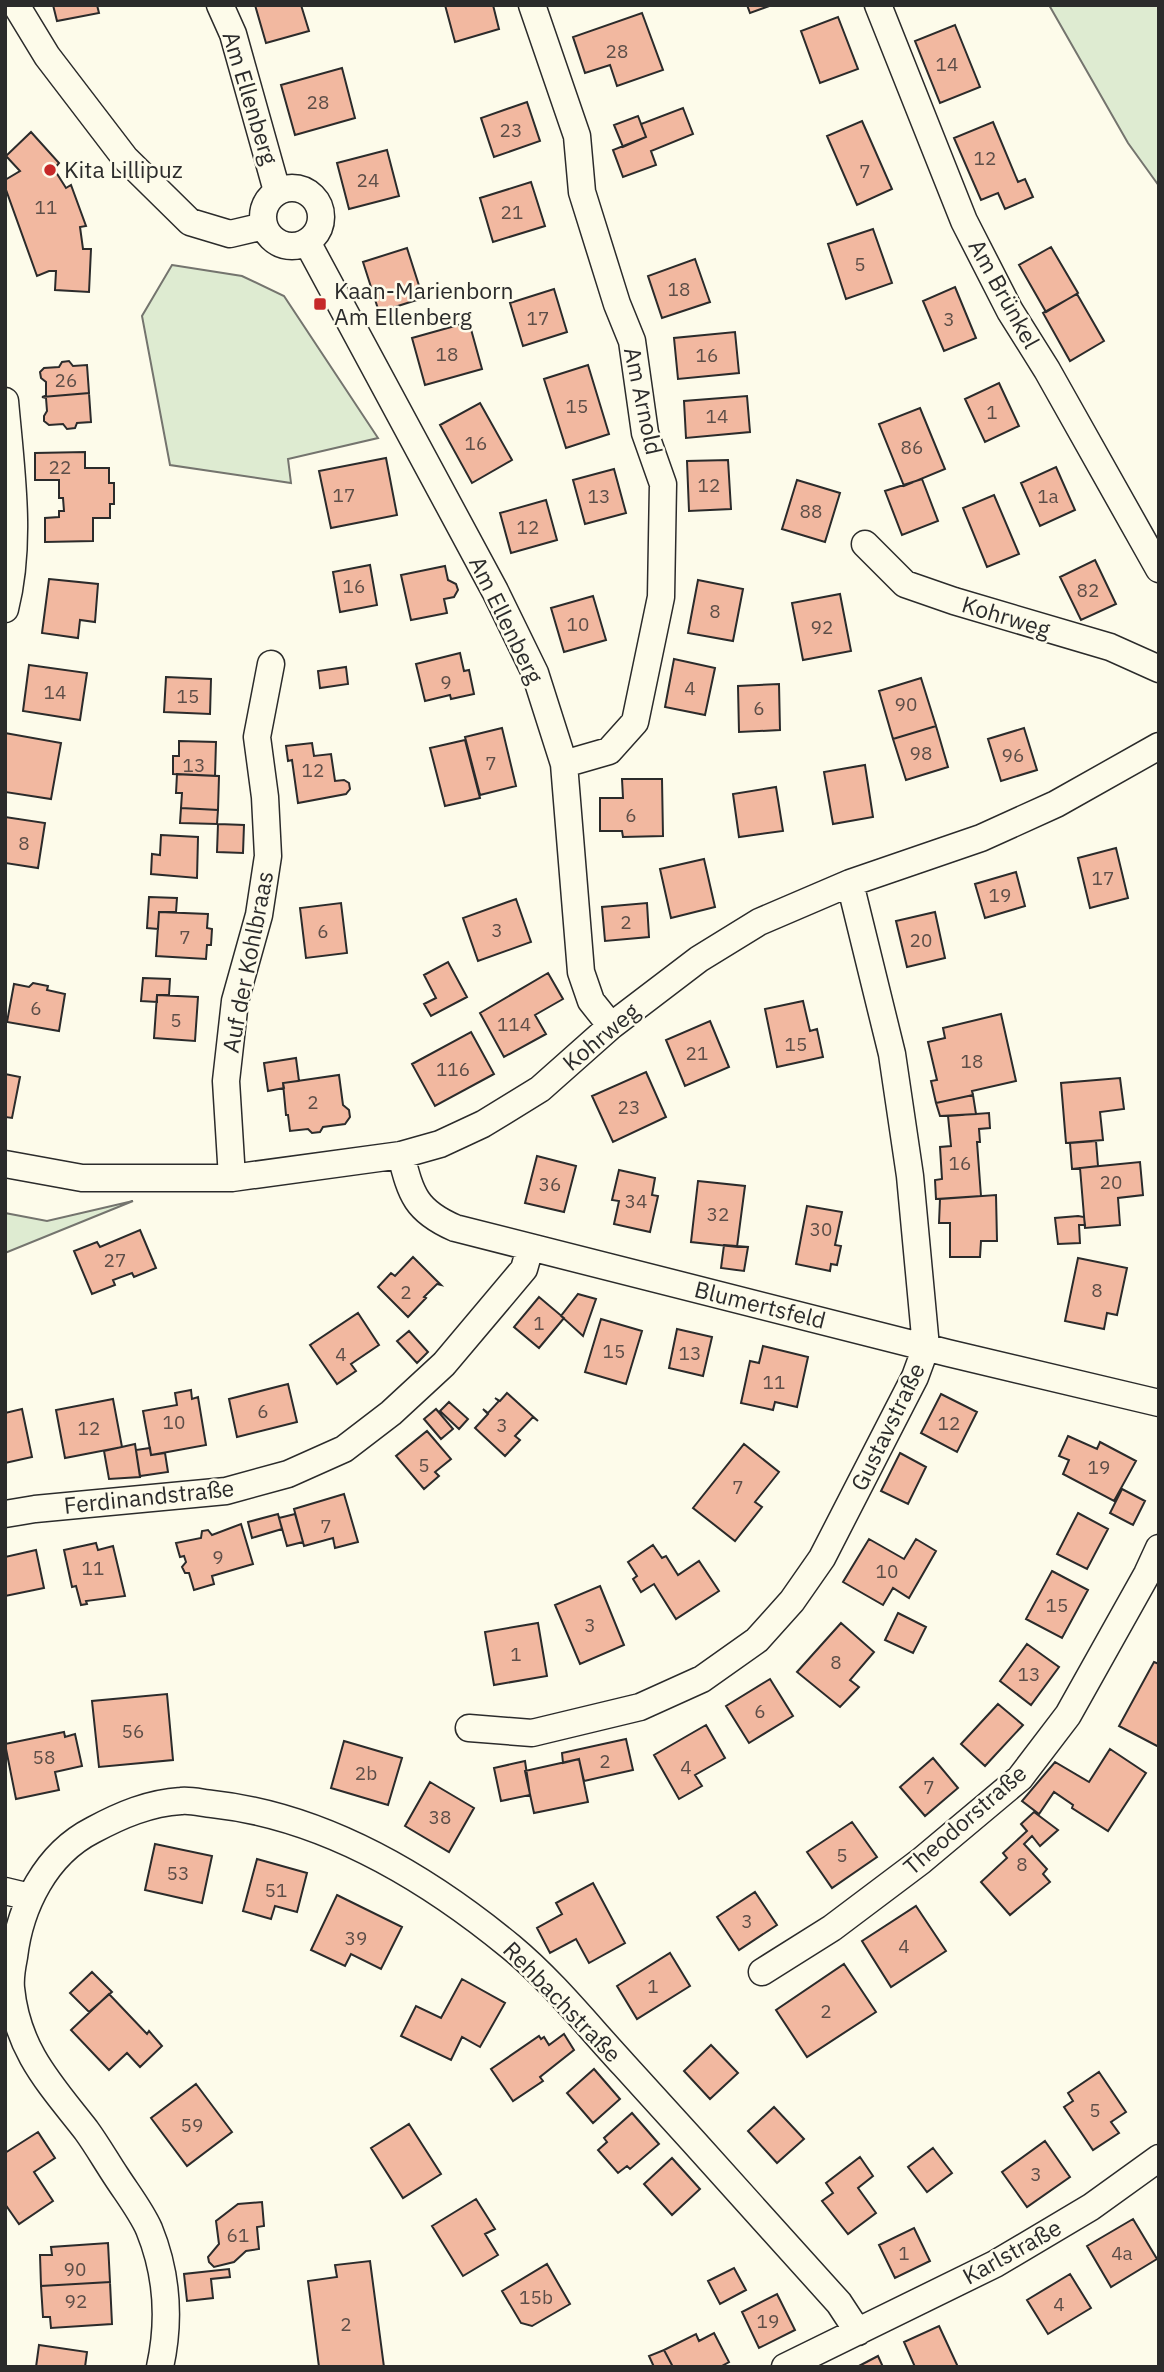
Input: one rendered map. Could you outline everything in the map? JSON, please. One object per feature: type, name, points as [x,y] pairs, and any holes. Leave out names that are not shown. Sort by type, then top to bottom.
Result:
[{"type":"street","points":[[16,5],[47,56],[125,158],[190,222],[230,234],[264,226],[270,237],[283,245],[297,246],[307,242]]},
{"type":"street","name":"Am Ellenberg","points":[[220,5],[233,34],[278,191]]},
{"type":"street","name":"Am Arnold","points":[[532,5],[577,136],[582,192],[617,304],[632,341],[645,433],[663,484],[661,597],[635,722],[609,751],[564,764]]},
{"type":"street","name":"Am Brünkel","points":[[878,5],[964,220],[1010,312],[1047,370],[1159,569]]},
{"type":"street","name":"Am Ellenberg","points":[[264,226],[263,212],[270,198],[278,191],[295,188],[308,193],[318,204],[321,218],[316,233],[307,242],[495,591],[535,673],[564,764],[581,972],[591,1001],[611,1026]]},
{"type":"street","points":[[5,401],[14,501],[11,584],[5,609]]},
{"type":"street","name":"Kohrweg","points":[[865,544],[905,584],[1110,648],[1159,669]]},
{"type":"street","name":"Auf der Kohlbraas","points":[[232,1178],[226,1081],[235,1001],[259,915],[268,856],[265,797],[257,737],[271,664]]},
{"type":"street","name":"Kohrweg","points":[[5,1164],[82,1178],[232,1178],[401,1155],[440,1144],[483,1124],[540,1089],[611,1026],[699,959],[759,922],[850,883],[981,838],[1056,804],[1159,746]]},
{"type":"street","name":"Gustavstraße","points":[[470,1728],[532,1732],[640,1707],[702,1679],[757,1640],[792,1601],[822,1558],[915,1377],[926,1347],[909,1176],[892,1054],[850,883]]},
{"type":"street","name":"Blumertsfeld","points":[[401,1155],[408,1185],[419,1205],[435,1219],[455,1228],[1159,1403]]},
{"type":"street","name":"Ferdinandstraße","points":[[5,1514],[226,1491],[288,1474],[344,1449],[391,1413],[444,1364],[524,1269],[530,1248]]},
{"type":"street","name":"Theodorstraße","points":[[762,1972],[832,1927],[921,1861],[1020,1778],[1068,1714],[1159,1548]]},
{"type":"street","name":"Rehbachstraße","points":[[160,2367],[164,2349],[166,2304],[163,2272],[148,2227],[89,2134],[43,2077],[24,2040],[8,1984],[17,1935],[18,1894],[86,1833],[128,1811],[181,1801],[233,1806],[290,1819],[345,1841],[451,1901],[513,1948],[555,1989],[839,2303],[858,2332]]},
{"type":"street","name":"Karlstraße","points":[[858,2332],[995,2264],[1091,2207],[1159,2158]]},
{"type":"street","points":[[799,2363],[858,2332]]},
{"type":"green space","points":[[1049,5],[1159,5],[1159,186],[1128,143]]},
{"type":"green space","points":[[172,265],[242,276],[284,296],[378,438],[288,459],[291,483],[170,465],[142,316]]},
{"type":"green space","points":[[133,1201],[5,1253],[5,1213],[47,1221]]},
{"type":"building","points":[[53,5],[97,5],[99,13],[57,21]]},
{"type":"building","points":[[255,5],[301,5],[309,31],[266,43]]},
{"type":"building","points":[[445,5],[493,5],[499,29],[455,42]]},
{"type":"building","points":[[747,5],[772,5],[750,13]]},
{"type":"building","points":[[642,13],[663,70],[617,86],[610,65],[585,73],[573,37]]},
{"type":"building","points":[[838,17],[858,69],[820,83],[801,31]]},
{"type":"building","points":[[955,25],[980,87],[940,103],[915,41]]},
{"type":"building","points":[[342,68],[355,118],[295,135],[281,85]]},
{"type":"building","points":[[527,102],[540,141],[494,157],[481,118]]},
{"type":"building","points":[[683,108],[693,134],[651,151],[656,165],[623,177],[613,150],[646,137],[641,124]]},
{"type":"building","points":[[638,116],[646,137],[623,147],[614,125]]},
{"type":"building","points":[[862,121],[892,189],[857,205],[827,136]]},
{"type":"building","points":[[993,122],[1018,182],[1025,179],[1033,197],[1005,209],[998,193],[981,200],[954,138]]},
{"type":"building","points":[[31,132],[59,163],[54,169],[66,188],[71,185],[86,226],[80,227],[83,249],[91,249],[89,292],[55,290],[56,271],[37,276],[5,187],[5,180],[20,171],[6,156]]},
{"type":"building","points":[[387,150],[399,196],[349,209],[337,163]]},
{"type":"building","points":[[531,182],[545,226],[493,242],[480,198]]},
{"type":"building","points":[[873,229],[892,283],[846,299],[828,244]]},
{"type":"building","points":[[1051,247],[1078,293],[1046,312],[1019,265]]},
{"type":"building","points":[[407,248],[423,298],[379,312],[363,262]]},
{"type":"building","points":[[695,259],[710,302],[662,318],[648,276]]},
{"type":"building","points":[[955,287],[976,338],[944,351],[923,301]]},
{"type":"building","points":[[554,289],[567,332],[523,346],[510,303]]},
{"type":"building","points":[[1077,294],[1104,341],[1070,361],[1043,313]]},
{"type":"building","points":[[469,322],[482,369],[425,385],[412,338]]},
{"type":"building","points":[[735,332],[739,373],[678,379],[674,338]]},
{"type":"building","points":[[69,361],[73,366],[87,365],[89,393],[42,397],[46,396],[46,382],[41,378],[40,372],[44,368],[59,367],[62,362]]},
{"type":"building","points":[[588,365],[609,434],[566,448],[544,379]]},
{"type":"building","points":[[999,383],[1019,426],[985,442],[965,399]]},
{"type":"building","points":[[89,393],[91,422],[77,423],[75,428],[67,429],[63,424],[49,425],[44,421],[47,411],[46,398],[42,397]]},
{"type":"building","points":[[747,396],[750,432],[686,438],[684,401]]},
{"type":"building","points":[[480,403],[512,460],[472,483],[440,425]]},
{"type":"building","points":[[920,408],[945,469],[904,486],[879,424]]},
{"type":"building","points":[[85,452],[85,468],[109,468],[109,483],[114,483],[114,504],[110,504],[110,518],[93,518],[93,541],[45,542],[45,518],[59,517],[59,511],[64,511],[63,498],[59,498],[59,480],[35,480],[35,453]]},
{"type":"building","points":[[386,458],[397,515],[331,528],[319,471]]},
{"type":"building","points":[[728,460],[731,509],[689,511],[687,461]]},
{"type":"building","points":[[1056,467],[1075,510],[1040,526],[1021,483]]},
{"type":"building","points":[[614,469],[626,513],[585,524],[573,480]]},
{"type":"building","points":[[922,479],[938,521],[902,535],[885,491]]},
{"type":"building","points":[[797,480],[840,493],[825,542],[782,529]]},
{"type":"building","points":[[994,495],[1019,554],[987,567],[963,508]]},
{"type":"building","points":[[546,500],[557,540],[511,553],[500,513]]},
{"type":"building","points":[[1095,560],[1116,604],[1081,620],[1060,577]]},
{"type":"building","points":[[370,565],[377,605],[340,612],[333,572]]},
{"type":"building","points":[[445,566],[448,580],[456,584],[458,590],[454,597],[444,599],[447,613],[411,620],[401,575]]},
{"type":"building","points":[[49,579],[98,584],[95,622],[80,620],[78,638],[42,633]]},
{"type":"building","points":[[698,580],[743,589],[733,641],[688,633]]},
{"type":"building","points":[[840,594],[851,651],[803,660],[792,603]]},
{"type":"building","points":[[593,596],[606,640],[564,652],[551,608]]},
{"type":"building","points":[[460,653],[464,671],[469,670],[474,694],[451,699],[450,695],[425,701],[416,664]]},
{"type":"building","points":[[674,659],[715,668],[705,715],[665,707]]},
{"type":"building","points":[[29,665],[87,673],[80,720],[23,711]]},
{"type":"building","points":[[346,667],[348,684],[320,688],[318,671]]},
{"type":"building","points":[[166,677],[211,679],[210,714],[164,712]]},
{"type":"building","points":[[921,678],[936,726],[893,739],[879,691]]},
{"type":"building","points":[[779,684],[780,730],[739,732],[738,686]]},
{"type":"building","points":[[936,726],[948,767],[906,780],[893,739]]},
{"type":"building","points":[[502,728],[516,786],[480,795],[465,737]]},
{"type":"building","points":[[1024,728],[1037,770],[1001,781],[988,739]]},
{"type":"building","points":[[5,733],[61,743],[51,799],[5,792]]},
{"type":"building","points":[[465,740],[480,798],[445,806],[430,748]]},
{"type":"building","points":[[179,741],[216,742],[215,776],[173,774],[173,756],[179,756]]},
{"type":"building","points":[[312,743],[314,756],[331,754],[335,781],[344,780],[349,783],[350,789],[346,794],[298,803],[292,760],[288,761],[286,746]]},
{"type":"building","points":[[865,765],[873,817],[833,824],[824,772]]},
{"type":"building","points":[[177,774],[219,776],[218,810],[181,808],[182,793],[176,793]]},
{"type":"building","points":[[622,779],[662,779],[663,836],[623,837],[622,831],[600,831],[600,798],[623,798]]},
{"type":"building","points":[[776,787],[783,831],[739,837],[733,794]]},
{"type":"building","points":[[181,808],[218,810],[217,824],[180,823]]},
{"type":"building","points":[[5,817],[45,823],[38,868],[5,863]]},
{"type":"building","points":[[218,824],[244,825],[243,853],[217,852]]},
{"type":"building","points":[[161,835],[198,837],[197,878],[151,874],[152,854],[160,855]]},
{"type":"building","points":[[1116,848],[1128,898],[1090,908],[1078,858]]},
{"type":"building","points":[[704,859],[715,907],[671,918],[660,869]]},
{"type":"building","points":[[1016,872],[1025,906],[985,918],[975,884]]},
{"type":"building","points":[[149,897],[177,898],[176,912],[159,912],[158,929],[147,928]]},
{"type":"building","points":[[516,899],[531,942],[478,961],[463,918]]},
{"type":"building","points":[[341,903],[347,953],[306,958],[300,908]]},
{"type":"building","points":[[647,903],[649,937],[605,941],[602,907]]},
{"type":"building","points":[[159,912],[208,914],[207,928],[212,929],[211,945],[207,945],[206,959],[156,956]]},
{"type":"building","points":[[935,912],[945,958],[907,967],[896,921]]},
{"type":"building","points":[[448,962],[467,997],[431,1016],[424,1004],[436,998],[424,975]]},
{"type":"building","points":[[548,973],[563,999],[535,1015],[546,1034],[504,1057],[480,1013]]},
{"type":"building","points":[[143,978],[170,979],[169,995],[157,995],[157,1002],[141,1001]]},
{"type":"building","points":[[33,983],[65,994],[59,1031],[7,1022],[14,984],[29,987]]},
{"type":"building","points":[[157,995],[198,997],[195,1041],[154,1038]]},
{"type":"building","points":[[803,1001],[810,1031],[817,1029],[823,1057],[777,1067],[765,1009]]},
{"type":"building","points":[[1001,1014],[1016,1081],[936,1103],[931,1081],[937,1080],[928,1042],[945,1038],[943,1028]]},
{"type":"building","points":[[710,1021],[729,1067],[685,1086],[666,1040]]},
{"type":"building","points":[[471,1032],[494,1074],[435,1106],[412,1064]]},
{"type":"building","points":[[296,1058],[299,1081],[283,1083],[284,1088],[268,1091],[264,1063]]},
{"type":"building","points":[[646,1072],[666,1117],[613,1142],[592,1096]]},
{"type":"building","points":[[5,1074],[20,1077],[12,1118],[5,1117]]},
{"type":"building","points":[[339,1075],[343,1105],[349,1110],[350,1117],[345,1124],[323,1127],[320,1132],[312,1133],[308,1129],[290,1131],[283,1083]]},
{"type":"building","points":[[1120,1078],[1124,1109],[1100,1112],[1103,1140],[1066,1143],[1061,1083]]},
{"type":"building","points":[[973,1095],[976,1114],[940,1116],[936,1103]]},
{"type":"building","points":[[989,1113],[990,1128],[979,1129],[980,1142],[977,1142],[981,1196],[936,1199],[935,1180],[942,1179],[940,1147],[951,1146],[948,1116]]},
{"type":"building","points":[[1096,1141],[1098,1166],[1072,1169],[1070,1143]]},
{"type":"building","points":[[537,1156],[576,1166],[564,1212],[525,1203]]},
{"type":"building","points":[[1140,1162],[1143,1195],[1118,1198],[1120,1225],[1085,1228],[1080,1168]]},
{"type":"building","points":[[619,1170],[655,1178],[652,1195],[658,1196],[650,1232],[614,1224],[619,1201],[612,1200]]},
{"type":"building","points":[[698,1181],[745,1186],[737,1247],[691,1242]]},
{"type":"building","points":[[996,1195],[997,1241],[981,1241],[980,1257],[950,1257],[950,1223],[939,1223],[940,1199]]},
{"type":"building","points":[[807,1206],[842,1212],[835,1245],[841,1246],[837,1265],[831,1264],[830,1271],[796,1264]]},
{"type":"building","points":[[1084,1217],[1085,1225],[1079,1225],[1080,1243],[1058,1244],[1055,1218]]},
{"type":"building","points":[[140,1230],[156,1268],[134,1277],[132,1273],[113,1280],[115,1285],[92,1294],[74,1251],[97,1242],[100,1247]]},
{"type":"building","points":[[724,1245],[748,1247],[744,1271],[721,1268]]},
{"type":"building","points":[[413,1257],[441,1285],[437,1284],[408,1317],[378,1287],[391,1273],[395,1276]]},
{"type":"building","points":[[1078,1258],[1127,1268],[1117,1315],[1107,1313],[1104,1329],[1065,1321]]},
{"type":"building","points":[[578,1294],[596,1299],[583,1336],[561,1316]]},
{"type":"building","points":[[539,1297],[564,1318],[539,1348],[514,1327]]},
{"type":"building","points":[[358,1313],[379,1345],[351,1364],[356,1371],[337,1384],[310,1345]]},
{"type":"building","points":[[601,1319],[642,1331],[626,1384],[585,1372]]},
{"type":"building","points":[[677,1329],[712,1337],[703,1376],[669,1368]]},
{"type":"building","points":[[409,1331],[428,1352],[417,1363],[397,1341]]},
{"type":"building","points":[[763,1346],[808,1357],[797,1407],[775,1402],[773,1410],[741,1403],[750,1361],[759,1363]]},
{"type":"building","points":[[288,1384],[297,1422],[237,1437],[229,1399]]},
{"type":"building","points":[[191,1390],[192,1399],[198,1397],[206,1445],[151,1455],[143,1411],[177,1405],[175,1393]]},
{"type":"building","points":[[507,1393],[538,1421],[533,1417],[515,1436],[520,1440],[505,1456],[475,1428],[488,1414],[483,1409],[488,1413],[499,1401],[495,1398],[500,1401]]},
{"type":"building","points":[[941,1394],[977,1412],[957,1452],[921,1433]]},
{"type":"building","points":[[113,1399],[122,1447],[65,1458],[56,1410]]},
{"type":"building","points":[[449,1402],[468,1419],[459,1429],[440,1411]]},
{"type":"building","points":[[22,1409],[32,1457],[5,1463],[5,1413]]},
{"type":"building","points":[[436,1409],[453,1429],[441,1439],[424,1419]]},
{"type":"building","points":[[427,1431],[451,1459],[435,1472],[439,1476],[424,1489],[396,1456]]},
{"type":"building","points":[[1068,1436],[1097,1449],[1100,1442],[1136,1461],[1114,1501],[1063,1474],[1069,1460],[1059,1456]]},
{"type":"building","points":[[135,1444],[140,1477],[109,1479],[104,1451]]},
{"type":"building","points":[[744,1444],[779,1472],[755,1502],[762,1507],[735,1541],[693,1508]]},
{"type":"building","points":[[150,1448],[151,1455],[165,1453],[168,1472],[140,1476],[136,1450]]},
{"type":"building","points":[[900,1453],[926,1467],[908,1504],[881,1491]]},
{"type":"building","points":[[1122,1489],[1145,1501],[1133,1525],[1110,1513]]},
{"type":"building","points":[[344,1494],[358,1542],[335,1548],[333,1538],[304,1546],[294,1509]]},
{"type":"building","points":[[1078,1513],[1108,1529],[1087,1569],[1057,1554]]},
{"type":"building","points":[[278,1514],[282,1529],[252,1538],[248,1522]]},
{"type":"building","points":[[295,1514],[303,1542],[287,1546],[279,1518]]},
{"type":"building","points":[[241,1524],[253,1564],[212,1576],[214,1584],[194,1590],[189,1573],[185,1573],[182,1567],[186,1562],[184,1556],[180,1557],[176,1543],[201,1538],[202,1531],[208,1530],[212,1535]]},
{"type":"building","points":[[869,1539],[904,1559],[916,1539],[936,1551],[909,1598],[893,1588],[883,1605],[843,1582]]},
{"type":"building","points":[[96,1543],[98,1550],[113,1546],[125,1596],[86,1601],[87,1604],[81,1605],[76,1586],[72,1587],[64,1550]]},
{"type":"building","points":[[653,1545],[662,1558],[666,1556],[678,1575],[699,1561],[719,1591],[676,1619],[654,1584],[641,1592],[633,1579],[637,1576],[628,1562]]},
{"type":"building","points":[[36,1550],[44,1588],[5,1596],[5,1557]]},
{"type":"building","points":[[1052,1571],[1088,1590],[1062,1638],[1026,1619]]},
{"type":"building","points":[[600,1586],[624,1645],[580,1664],[555,1605]]},
{"type":"building","points":[[898,1613],[926,1627],[913,1653],[885,1640]]},
{"type":"building","points":[[538,1623],[547,1676],[494,1685],[485,1632]]},
{"type":"building","points":[[841,1623],[874,1652],[850,1680],[859,1687],[840,1707],[797,1672]]},
{"type":"building","points":[[1027,1644],[1059,1667],[1031,1705],[1000,1681]]},
{"type":"building","points":[[1154,1662],[1159,1664],[1159,1747],[1119,1726]]},
{"type":"building","points":[[770,1679],[793,1716],[749,1743],[726,1706]]},
{"type":"building","points":[[167,1694],[173,1760],[99,1767],[92,1701]]},
{"type":"building","points":[[998,1704],[1023,1725],[985,1766],[961,1744]]},
{"type":"building","points":[[706,1725],[725,1758],[695,1775],[702,1786],[679,1799],[654,1755]]},
{"type":"building","points":[[64,1732],[65,1737],[75,1734],[82,1766],[55,1772],[59,1790],[16,1799],[5,1744]]},
{"type":"building","points":[[626,1739],[633,1770],[584,1781],[579,1759],[563,1763],[562,1753]]},
{"type":"building","points":[[344,1741],[402,1758],[388,1805],[331,1788]]},
{"type":"building","points":[[1110,1749],[1146,1773],[1108,1831],[1072,1808],[1073,1805],[1054,1792],[1039,1814],[1022,1801],[1055,1762],[1089,1782]]},
{"type":"building","points":[[933,1758],[958,1788],[925,1816],[900,1787]]},
{"type":"building","points":[[579,1759],[588,1802],[534,1813],[525,1771]]},
{"type":"building","points":[[525,1761],[530,1795],[501,1801],[494,1768]]},
{"type":"building","points":[[430,1782],[474,1808],[449,1852],[405,1826]]},
{"type":"building","points":[[1034,1812],[1058,1830],[1040,1846],[1032,1836],[1024,1844],[1047,1869],[1043,1874],[1050,1882],[1010,1915],[981,1882],[1007,1858],[1003,1853],[1027,1831],[1021,1824]]},
{"type":"building","points":[[852,1822],[877,1857],[832,1888],[807,1852]]},
{"type":"building","points":[[155,1844],[212,1856],[202,1903],[145,1890]]},
{"type":"building","points":[[257,1859],[307,1873],[297,1912],[275,1906],[271,1919],[243,1911]]},
{"type":"building","points":[[593,1883],[625,1943],[589,1963],[576,1939],[550,1953],[537,1928],[562,1914],[556,1903]]},
{"type":"building","points":[[755,1892],[777,1925],[739,1950],[717,1917]]},
{"type":"building","points":[[337,1895],[402,1927],[381,1969],[351,1954],[345,1966],[311,1950]]},
{"type":"building","points":[[916,1906],[946,1951],[891,1987],[862,1941]]},
{"type":"building","points":[[670,1953],[690,1986],[637,2019],[617,1986]]},
{"type":"building","points":[[844,1964],[876,2012],[807,2057],[776,2010]]},
{"type":"building","points":[[92,1972],[112,1992],[89,2012],[70,1993]]},
{"type":"building","points":[[462,1979],[505,2003],[480,2047],[462,2037],[451,2060],[401,2036],[416,2006],[441,2018]]},
{"type":"building","points":[[109,1994],[162,2046],[140,2067],[127,2053],[109,2070],[71,2030]]},
{"type":"building","points":[[564,2034],[574,2050],[540,2077],[543,2081],[513,2101],[491,2069],[539,2036],[541,2039],[544,2037],[549,2045]]},
{"type":"building","points":[[711,2045],[738,2073],[710,2099],[684,2071]]},
{"type":"building","points":[[594,2069],[620,2099],[593,2123],[567,2093]]},
{"type":"building","points":[[1099,2072],[1126,2112],[1111,2122],[1119,2133],[1093,2150],[1064,2107],[1073,2101],[1068,2093]]},
{"type":"building","points":[[196,2084],[232,2132],[187,2166],[151,2118]]},
{"type":"building","points":[[774,2107],[804,2139],[777,2163],[748,2131]]},
{"type":"building","points":[[632,2113],[659,2144],[630,2169],[627,2166],[618,2173],[598,2150],[607,2142],[604,2138]]},
{"type":"building","points":[[409,2124],[441,2174],[403,2198],[371,2148]]},
{"type":"building","points":[[38,2132],[55,2158],[34,2172],[53,2201],[19,2224],[5,2204],[5,2153]]},
{"type":"building","points":[[1045,2141],[1070,2177],[1027,2207],[1002,2172]]},
{"type":"building","points":[[933,2148],[952,2173],[927,2192],[908,2167]]},
{"type":"building","points":[[860,2157],[873,2176],[858,2188],[876,2213],[848,2234],[822,2201],[833,2193],[826,2183]]},
{"type":"building","points":[[672,2158],[700,2189],[672,2215],[644,2184]]},
{"type":"building","points":[[476,2199],[495,2229],[485,2234],[498,2255],[463,2276],[432,2226]]},
{"type":"building","points":[[262,2202],[264,2226],[257,2227],[259,2249],[246,2251],[234,2262],[214,2267],[208,2257],[219,2244],[216,2221],[238,2204]]},
{"type":"building","points":[[1133,2219],[1157,2259],[1111,2287],[1087,2246]]},
{"type":"building","points":[[914,2228],[930,2261],[895,2278],[879,2245]]},
{"type":"building","points":[[108,2243],[110,2282],[41,2286],[40,2255],[52,2255],[51,2247]]},
{"type":"building","points":[[370,2261],[384,2367],[319,2367],[308,2281],[337,2277],[335,2265]]},
{"type":"building","points":[[547,2264],[570,2304],[532,2326],[521,2323],[502,2291]]},
{"type":"building","points":[[734,2268],[746,2290],[720,2304],[708,2281]]},
{"type":"building","points":[[229,2269],[230,2277],[211,2279],[213,2298],[187,2301],[184,2274]]},
{"type":"building","points":[[1070,2274],[1091,2308],[1048,2334],[1027,2300]]},
{"type":"building","points":[[110,2282],[112,2324],[51,2328],[50,2317],[43,2317],[41,2286]]},
{"type":"building","points":[[777,2294],[795,2330],[759,2348],[742,2312]]},
{"type":"building","points":[[939,2326],[958,2367],[915,2367],[904,2342]]},
{"type":"building","points":[[714,2333],[729,2362],[720,2367],[673,2367],[664,2350],[696,2334],[699,2341]]},
{"type":"building","points":[[39,2345],[87,2352],[85,2367],[36,2367]]},
{"type":"building","points":[[664,2350],[673,2367],[654,2367],[649,2356]]},
{"type":"building","points":[[878,2356],[883,2367],[857,2367]]},
{"type":"place","name":"Kita Lillipuz","points":[[50,170]]},
{"type":"place","name":"Kaan-Marienborn Am Ellenberg","points":[[320,304]]}]
